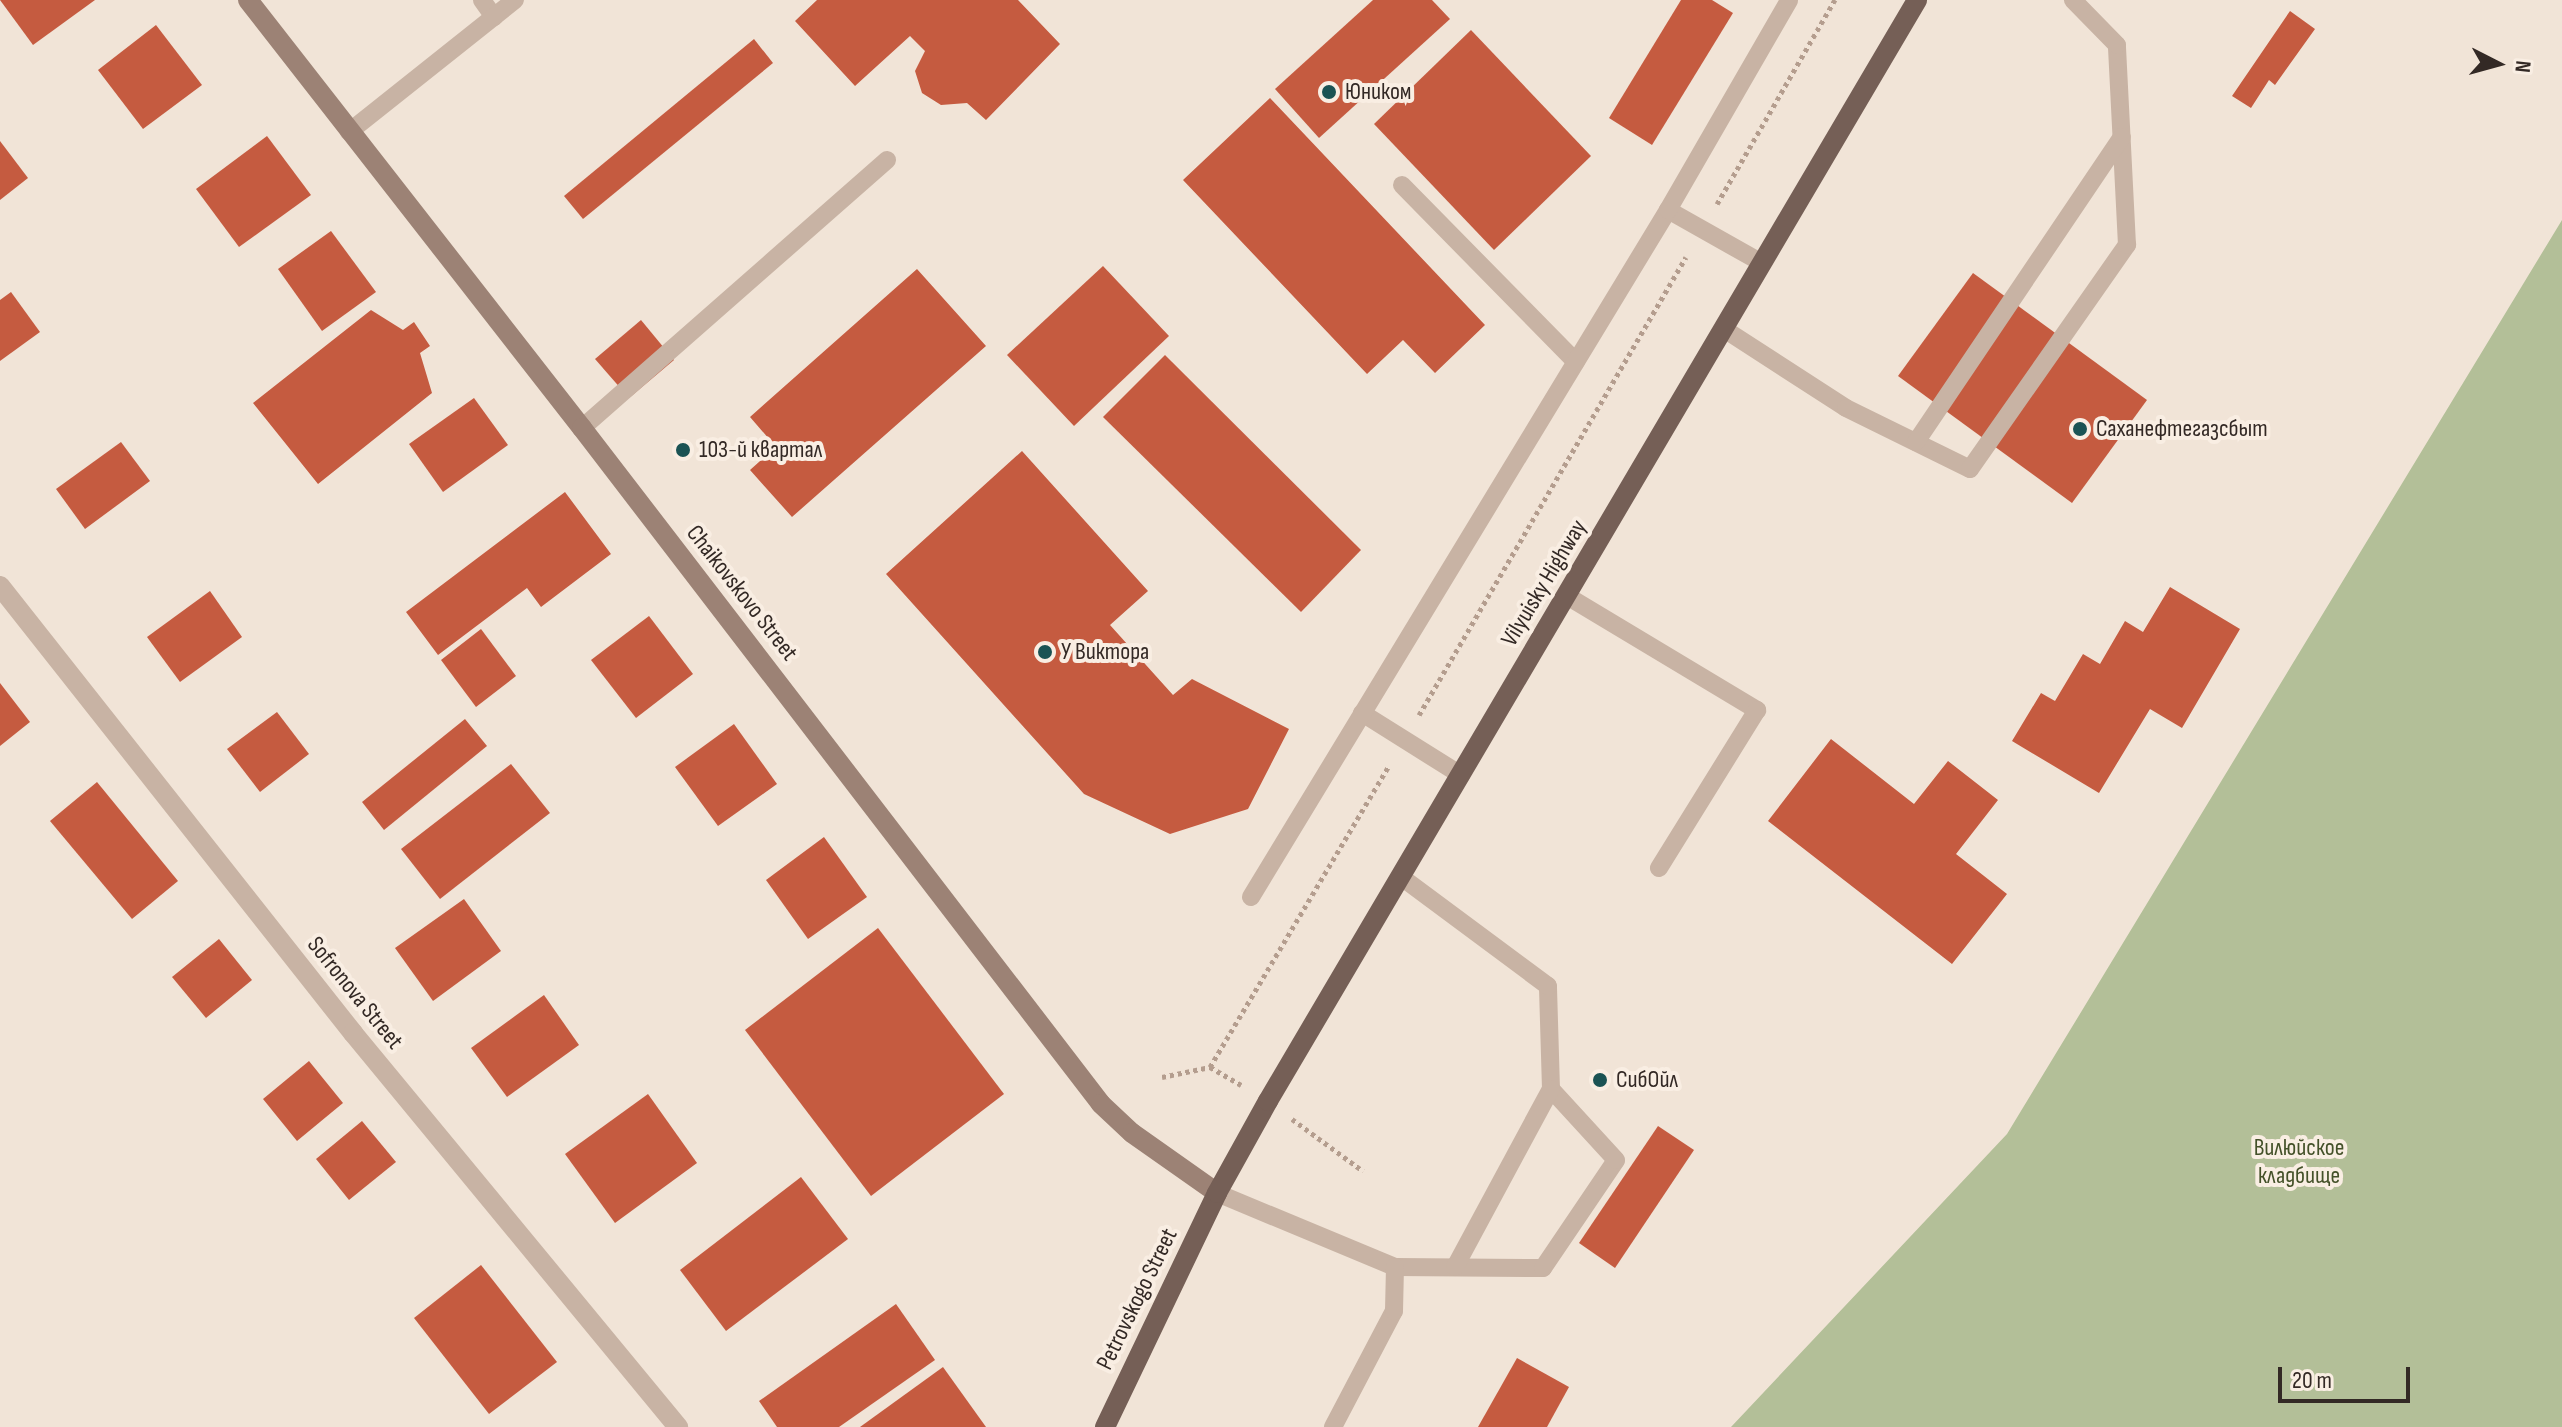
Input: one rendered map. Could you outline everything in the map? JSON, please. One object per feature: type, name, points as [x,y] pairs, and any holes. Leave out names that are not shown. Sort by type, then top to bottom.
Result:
[{"type":"main road","name":"Chaikovskovo Street","points":[[248,0],[582,428],[1101,1104],[1132,1133],[1217,1193]]},
{"type":"main road","name":"Vilyuisky Highway","points":[[1217,1193],[1917,0]]},
{"type":"main road","name":"Petrovskogo Street","points":[[1105,1427],[1217,1193]]},
{"type":"street","name":"Sofronova Street","points":[[0,586],[353,1033],[678,1427]]},
{"type":"lane","points":[[482,0],[494,17]]},
{"type":"lane","points":[[349,132],[515,0]]},
{"type":"lane","points":[[1251,897],[1668,210],[1789,0]]},
{"type":"lane","points":[[1724,329],[1846,408],[1970,469],[2127,245],[2117,45],[2073,0]]},
{"type":"lane","points":[[1916,442],[2122,137]]},
{"type":"lane","points":[[582,428],[887,160]]},
{"type":"lane","points":[[1402,185],[1576,362]]},
{"type":"lane","points":[[1668,210],[1762,263]]},
{"type":"lane","points":[[1567,596],[1757,710],[1659,868]]},
{"type":"lane","points":[[1362,713],[1461,775]]},
{"type":"lane","points":[[1401,877],[1548,986],[1551,1089],[1455,1267]]},
{"type":"lane","points":[[1217,1193],[1395,1267],[1543,1268],[1616,1160],[1551,1089]]},
{"type":"lane","points":[[1333,1427],[1394,1311],[1395,1267]]},
{"type":"path","points":[[1162,1077],[1210,1067],[1835,0]]},
{"type":"green space","name":"Вилюйское кладбище","points":[[2562,220],[2562,1427],[1731,1427],[2007,1134]]},
{"type":"building","points":[[0,0],[95,0],[33,45]]},
{"type":"building","points":[[817,0],[1018,0],[1060,44],[986,120],[967,103],[941,105],[922,93],[915,71],[925,51],[910,36],[855,86],[795,21]]},
{"type":"building","points":[[1373,0],[1432,0],[1450,19],[1319,138],[1275,89]]},
{"type":"building","points":[[1681,0],[1712,0],[1733,13],[1652,145],[1609,118]]},
{"type":"building","points":[[2290,11],[2315,29],[2275,85],[2269,80],[2251,108],[2232,96]]},
{"type":"building","points":[[156,25],[202,85],[143,129],[98,70]]},
{"type":"building","points":[[1471,30],[1591,156],[1494,250],[1374,124]]},
{"type":"building","points":[[754,39],[773,63],[583,219],[564,196]]},
{"type":"building","points":[[1270,98],[1485,325],[1435,373],[1403,340],[1367,374],[1183,180]]},
{"type":"building","points":[[267,136],[311,195],[239,247],[196,189]]},
{"type":"building","points":[[0,141],[28,178],[0,200]]},
{"type":"building","points":[[331,231],[376,292],[322,331],[278,269]]},
{"type":"building","points":[[1103,266],[1169,336],[1074,426],[1007,355]]},
{"type":"building","points":[[917,269],[986,346],[792,517],[750,470],[776,447],[750,417]]},
{"type":"building","points":[[1973,273],[2147,400],[2072,503],[1898,376]]},
{"type":"building","points":[[11,292],[40,332],[0,361],[0,300]]},
{"type":"building","points":[[371,310],[403,330],[414,322],[430,346],[420,353],[432,393],[318,484],[253,403]]},
{"type":"building","points":[[641,320],[674,360],[629,398],[595,359]]},
{"type":"building","points":[[1165,355],[1361,550],[1301,612],[1103,417]]},
{"type":"building","points":[[474,398],[508,445],[443,492],[409,444]]},
{"type":"building","points":[[121,442],[150,481],[85,529],[56,489]]},
{"type":"building","name":"У Виктора","points":[[1022,451],[1148,591],[1110,625],[1173,695],[1192,679],[1289,729],[1248,809],[1170,834],[1084,794],[886,574]]},
{"type":"building","points":[[565,492],[611,554],[541,607],[527,588],[438,655],[406,612]]},
{"type":"building","points":[[2170,587],[2240,629],[2182,728],[2150,709],[2099,793],[2012,741],[2041,693],[2055,701],[2083,654],[2100,664],[2125,621],[2143,632]]},
{"type":"building","points":[[210,591],[242,637],[180,682],[147,637]]},
{"type":"building","points":[[649,616],[693,674],[636,718],[591,660]]},
{"type":"building","points":[[481,629],[516,676],[476,707],[441,660]]},
{"type":"building","points":[[0,683],[30,722],[0,746]]},
{"type":"building","points":[[277,712],[309,754],[260,792],[227,749]]},
{"type":"building","points":[[465,719],[487,746],[384,830],[362,802]]},
{"type":"building","points":[[734,724],[777,784],[718,826],[675,767]]},
{"type":"building","points":[[1831,739],[1914,804],[1948,761],[1998,800],[1956,854],[2007,894],[1952,964],[1768,821]]},
{"type":"building","points":[[511,764],[550,813],[440,899],[401,849]]},
{"type":"building","points":[[97,782],[178,881],[132,919],[50,821]]},
{"type":"building","points":[[824,837],[867,897],[808,939],[766,880]]},
{"type":"building","points":[[464,899],[501,951],[433,1001],[395,948]]},
{"type":"building","points":[[878,928],[1004,1094],[871,1196],[745,1030]]},
{"type":"building","points":[[219,939],[252,980],[206,1018],[172,977]]},
{"type":"building","points":[[544,995],[579,1045],[507,1097],[471,1048]]},
{"type":"building","points":[[309,1061],[343,1103],[297,1141],[263,1099]]},
{"type":"building","points":[[648,1094],[697,1163],[615,1223],[565,1154]]},
{"type":"building","points":[[362,1121],[396,1162],[349,1200],[316,1159]]},
{"type":"building","points":[[1658,1126],[1694,1150],[1615,1268],[1579,1243]]},
{"type":"building","points":[[801,1177],[848,1239],[726,1331],[680,1270]]},
{"type":"building","points":[[481,1265],[557,1362],[489,1414],[414,1318]]},
{"type":"building","points":[[896,1304],[935,1360],[839,1427],[777,1427],[759,1401]]},
{"type":"building","points":[[1517,1358],[1569,1387],[1547,1427],[1478,1427]]},
{"type":"building","points":[[943,1367],[986,1427],[860,1427]]},
{"type":"place","name":"Юником","points":[[1329,92]]},
{"type":"place","name":"Саханефтегазсбыт","points":[[2080,429]]},
{"type":"place","name":"103-й квартал","points":[[683,450]]},
{"type":"place","name":"У Виктора","points":[[1045,652]]},
{"type":"place","name":"СибОйл","points":[[1600,1080]]}]
